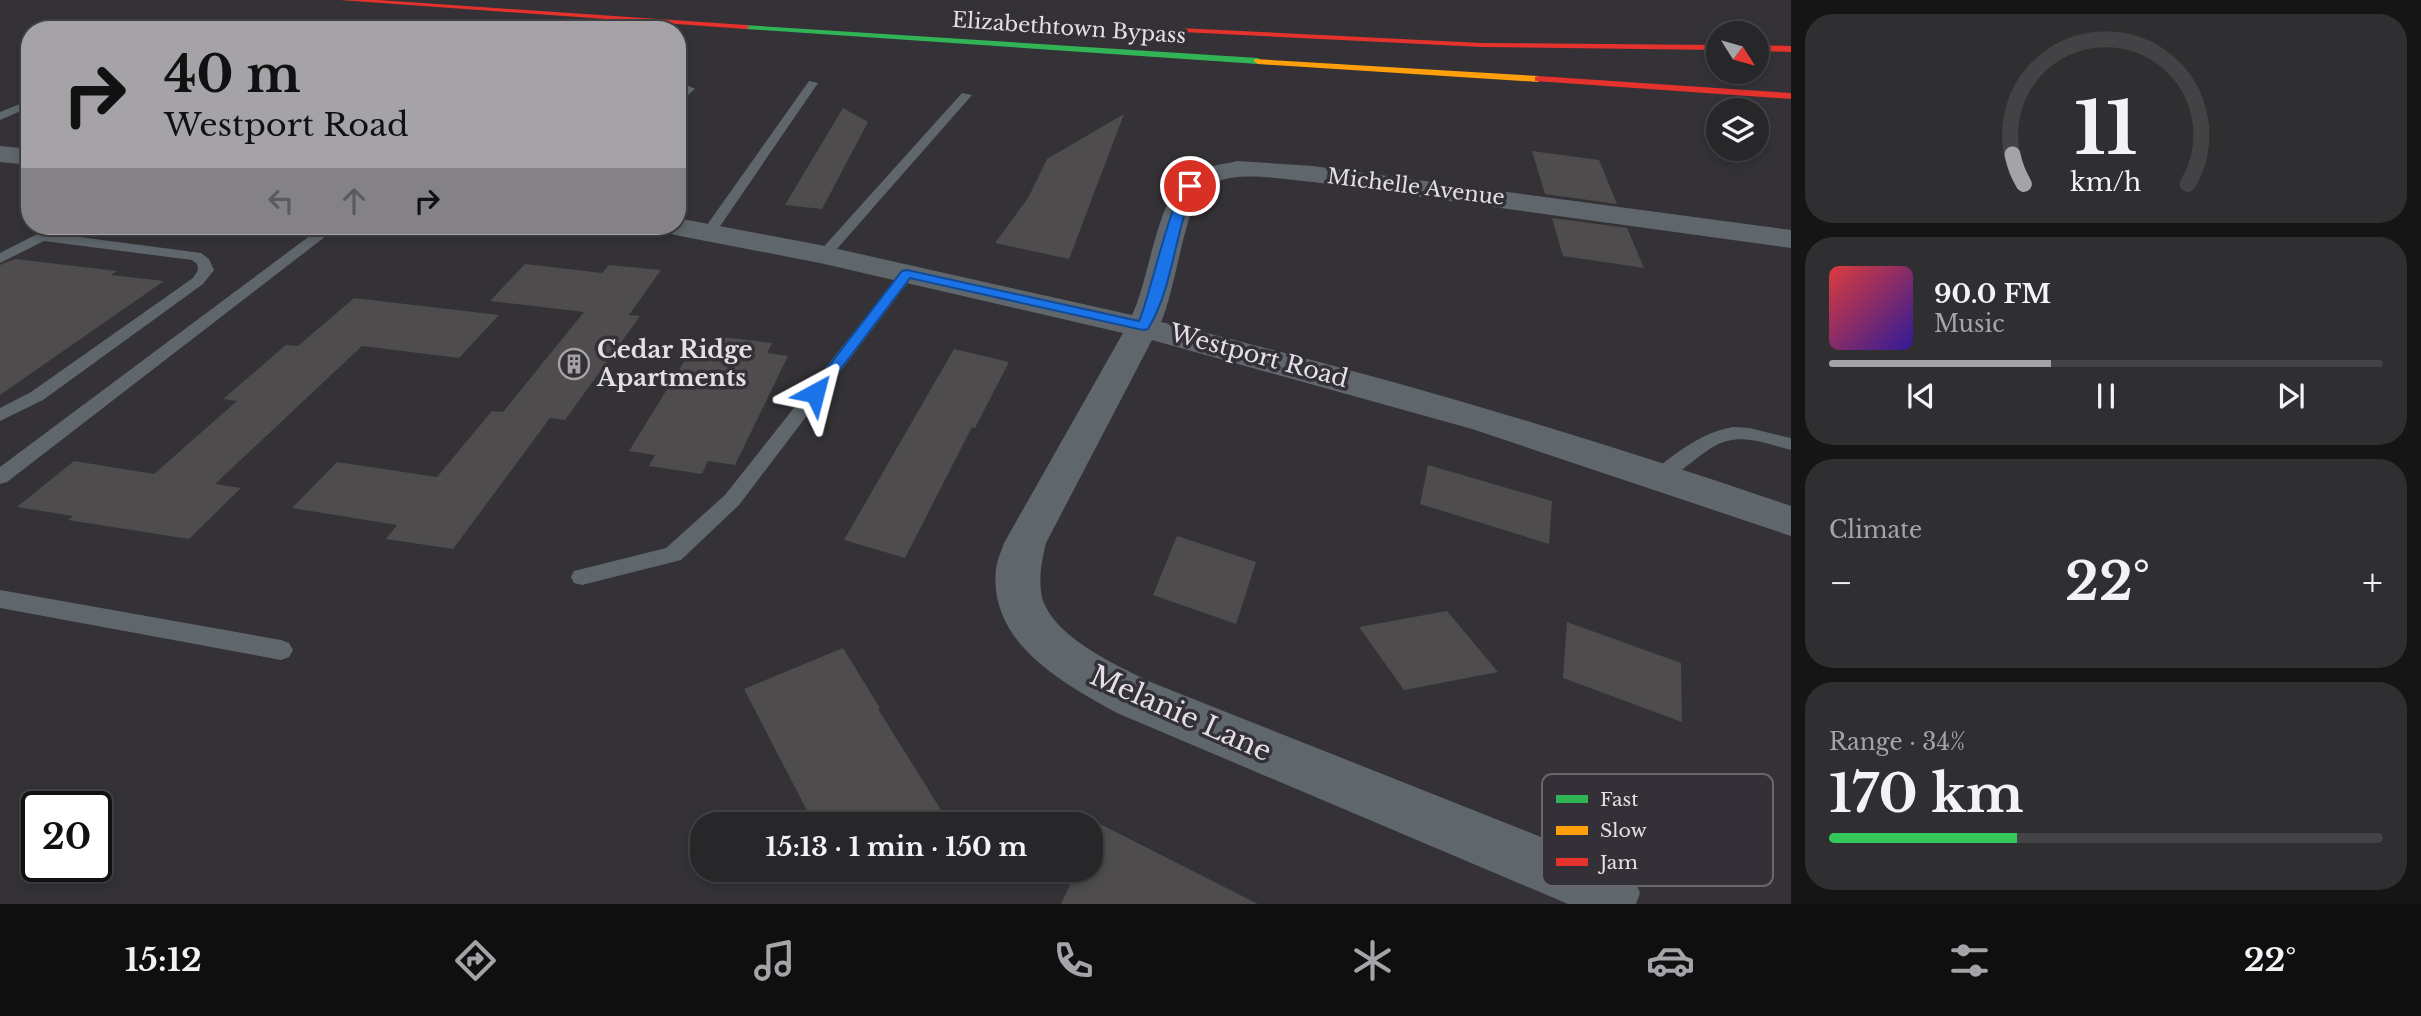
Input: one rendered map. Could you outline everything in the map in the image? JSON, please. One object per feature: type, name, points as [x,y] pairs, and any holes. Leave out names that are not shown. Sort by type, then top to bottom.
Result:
[{"type":"highway","name":"Elizabethtown Bypass","points":[[344,0],[653,21]]},
{"type":"highway","name":"Elizabethtown Bypass","points":[[686,23],[1791,96]]},
{"type":"highway","name":"Elizabethtown Bypass","points":[[1622,64],[1167,32],[1482,45],[1706,48]]},
{"type":"highway","points":[[904,38],[1375,85]]},
{"type":"highway","points":[[1769,48],[1791,49]]},
{"type":"street","name":"Michelle Avenue","points":[[1143,326],[1153,305],[1178,212],[1190,186],[1217,173],[1237,169],[1291,172],[1451,191],[1791,239]]},
{"type":"street","name":"Westport Road","points":[[686,228],[824,255],[1143,326],[1431,403],[1791,521]]},
{"type":"street","name":"Melanie Lane","points":[[1143,326],[1025,543],[1018,570],[1019,597],[1031,625],[1056,651],[1092,675],[1135,698],[1542,865]]},
{"type":"street","name":"Melanie Lane","points":[[1594,886],[1611,893]]},
{"type":"lane","points":[[709,232],[813,83]]},
{"type":"lane","points":[[824,255],[966,95]]},
{"type":"lane","points":[[0,116],[21,107]]},
{"type":"lane","points":[[0,477],[320,235]]},
{"type":"lane","points":[[0,259],[42,236],[196,256],[204,262],[206,270],[198,281],[37,396],[0,415]]},
{"type":"lane","points":[[582,577],[673,554],[732,500],[907,274]]},
{"type":"lane","points":[[1660,477],[1692,450],[1719,434],[1745,432],[1791,444]]},
{"type":"lane","points":[[0,599],[281,650]]},
{"type":"building","points":[[843,108],[868,122],[822,209],[785,205]]},
{"type":"building","points":[[1124,114],[1069,259],[995,243],[1028,198],[1047,159]]},
{"type":"building","points":[[1532,151],[1599,160],[1617,204],[1545,194]]},
{"type":"building","points":[[1552,218],[1627,228],[1644,268],[1563,256]]},
{"type":"building","points":[[15,259],[117,271],[111,275],[164,281],[0,395],[0,265]]},
{"type":"building","name":"Cedar Ridge Apartments","points":[[525,264],[602,273],[609,265],[661,270],[629,315],[640,316],[565,420],[550,418],[453,549],[386,539],[397,525],[292,508],[337,462],[437,477],[492,411],[503,412],[584,312],[490,301]]},
{"type":"building","points":[[354,298],[499,315],[459,358],[362,346],[215,484],[241,488],[189,539],[68,520],[73,516],[17,507],[74,461],[154,474],[237,401],[223,399],[286,345],[298,346]]},
{"type":"building","points":[[722,337],[772,343],[767,353],[788,356],[735,465],[708,461],[702,474],[649,466],[655,455],[629,451],[695,344],[716,347]]},
{"type":"building","points":[[954,349],[1009,362],[975,428],[972,427],[905,558],[844,540]]},
{"type":"building","points":[[1428,465],[1552,501],[1549,544],[1420,504]]},
{"type":"building","points":[[1177,536],[1256,562],[1236,624],[1153,595]]},
{"type":"building","points":[[1447,611],[1498,672],[1404,690],[1359,627]]},
{"type":"building","points":[[1567,622],[1681,663],[1682,722],[1563,678]]},
{"type":"building","points":[[843,648],[942,812],[808,812],[744,689]]},
{"type":"building","points":[[1103,826],[1258,904],[1061,904],[1071,882],[1103,882]]},
{"type":"traffic: fast","points":[[746,27],[1258,61]]},
{"type":"traffic: slow","points":[[1258,61],[1538,79]]},
{"type":"traffic: jam","points":[[344,0],[657,21]]},
{"type":"traffic: jam","points":[[686,23],[746,27]]},
{"type":"traffic: jam","points":[[1182,30],[1482,45],[1706,48]]},
{"type":"traffic: jam","points":[[1769,48],[1791,49]]},
{"type":"traffic: jam","points":[[1538,79],[1791,96]]},
{"type":"place","name":"Cedar Ridge Apartments","points":[[574,364]]},
{"type":"route","points":[[815,393],[907,274],[1143,326],[1153,305],[1162,262],[1178,212],[1190,186]]}]
